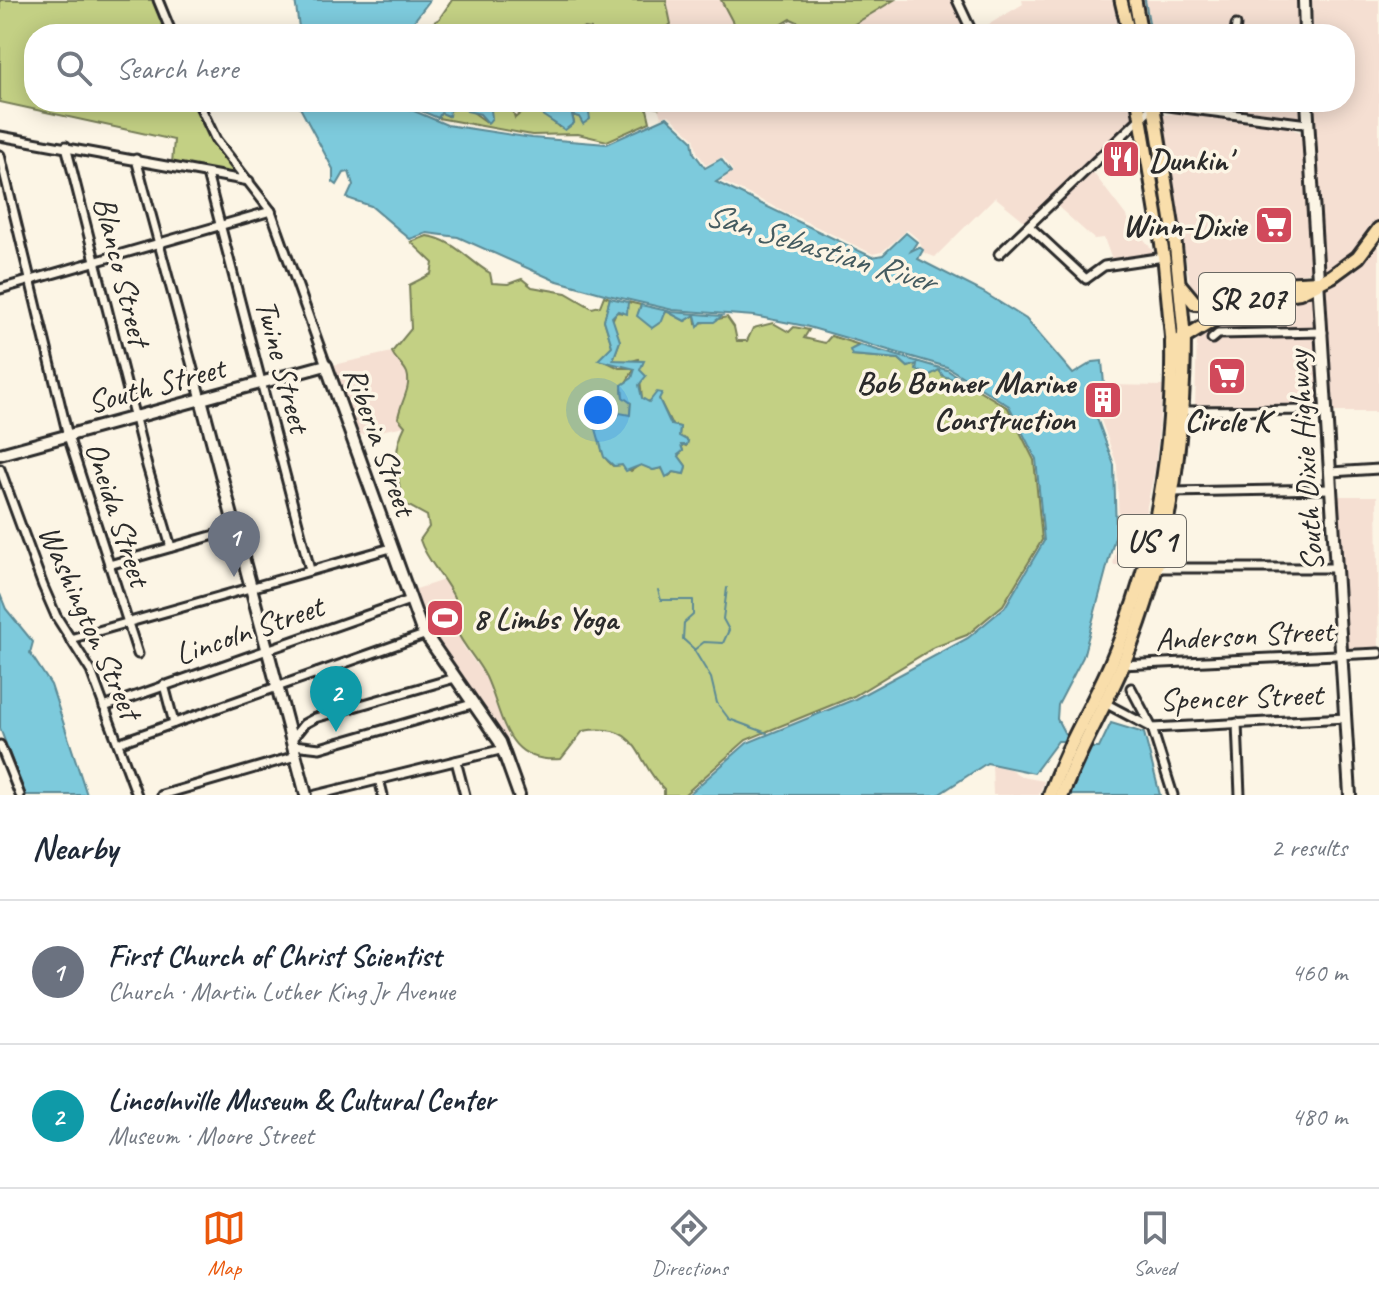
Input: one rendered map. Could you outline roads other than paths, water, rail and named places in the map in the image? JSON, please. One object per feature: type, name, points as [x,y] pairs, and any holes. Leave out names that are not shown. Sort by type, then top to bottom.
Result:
[{"type":"highway","name":"SR 207","points":[[1180,338],[1246,300],[1300,292],[1319,282],[1351,263],[1379,229]]},
{"type":"highway","name":"SR 207","points":[[1180,338],[1222,304],[1261,285],[1319,282]]},
{"type":"highway","points":[[1180,285],[1195,303],[1222,304]]},
{"type":"highway","name":"US 1","points":[[1050,795],[1117,665],[1151,568],[1168,492],[1177,411],[1180,338]]},
{"type":"highway","name":"US 1","points":[[1062,795],[1100,701]]},
{"type":"main road","points":[[1119,0],[1124,24]]},
{"type":"main road","points":[[1135,0],[1139,24]]},
{"type":"main road","name":"US 1","points":[[1144,112],[1144,140],[1180,338]]},
{"type":"main road","name":"US 1","points":[[1146,112],[1167,192],[1180,285],[1180,338]]},
{"type":"main road","points":[[1144,140],[1158,191],[1167,192]]},
{"type":"street","points":[[158,0],[168,24]]},
{"type":"street","points":[[957,0],[968,24]]},
{"type":"street","points":[[1304,0],[1305,24]]},
{"type":"street","name":"Riberia Street","points":[[202,112],[211,132],[271,211],[424,635],[504,749],[519,795]]},
{"type":"street","points":[[999,254],[1137,112]]},
{"type":"street","points":[[1210,112],[1308,124]]},
{"type":"street","name":"South Dixie Highway","points":[[1307,112],[1343,655],[1349,795]]},
{"type":"street","points":[[0,136],[249,181]]},
{"type":"street","name":"Blanco Street","points":[[66,146],[135,419],[171,547]]},
{"type":"street","name":"Oneida Street","points":[[0,155],[68,436],[138,654]]},
{"type":"street","points":[[136,159],[306,795]]},
{"type":"street","name":"Twine Street","points":[[207,174],[310,570]]},
{"type":"street","points":[[1154,198],[1167,192]]},
{"type":"street","points":[[0,289],[271,211]]},
{"type":"street","points":[[1029,226],[1086,279],[1104,266],[1164,257]]},
{"type":"street","points":[[1212,339],[1218,334],[1323,332]]},
{"type":"street","name":"South Street","points":[[0,454],[326,365]]},
{"type":"street","points":[[1177,411],[1327,410]]},
{"type":"street","name":"Washington Street","points":[[0,469],[43,586],[70,639],[91,671],[137,795]]},
{"type":"street","points":[[1331,472],[1379,469]]},
{"type":"street","points":[[1168,492],[1332,489]]},
{"type":"street","points":[[109,565],[236,529]]},
{"type":"street","points":[[70,639],[391,548]]},
{"type":"street","points":[[1151,568],[1337,568]]},
{"type":"street","name":"Lincoln Street","points":[[104,707],[410,600]]},
{"type":"street","points":[[118,743],[424,635]]},
{"type":"street","name":"Anderson Street","points":[[1117,665],[1379,653]]},
{"type":"street","points":[[317,673],[327,714]]},
{"type":"street","points":[[293,747],[304,724],[327,714],[455,678]]},
{"type":"street","points":[[164,685],[174,723]]},
{"type":"street","points":[[1131,688],[1152,728],[1173,795]]},
{"type":"street","name":"Spencer Street","points":[[1100,701],[1152,728],[1346,718]]},
{"type":"street","points":[[162,795],[293,747],[320,748],[472,704]]},
{"type":"street","points":[[1237,723],[1240,795]]},
{"type":"street","points":[[0,745],[20,795]]},
{"type":"street","points":[[316,795],[504,749]]},
{"type":"street","points":[[456,761],[465,795]]},
{"type":"street","points":[[379,779],[383,795]]},
{"type":"water","points":[[295,0],[430,0],[412,24],[299,24]]},
{"type":"water","name":"San Sebastian River","points":[[302,112],[416,112],[447,125],[532,138],[607,144],[667,117],[692,140],[694,153],[705,168],[721,159],[731,172],[716,182],[872,257],[883,255],[906,233],[917,242],[911,251],[919,247],[923,250],[918,259],[983,292],[1026,319],[1073,374],[1093,362],[1102,361],[1104,384],[1087,391],[1114,465],[1116,533],[1083,657],[1058,705],[1057,719],[1066,736],[1063,741],[1058,741],[1034,773],[987,763],[938,795],[688,795],[747,743],[855,699],[968,638],[1005,607],[1044,541],[1036,459],[1009,406],[947,367],[805,326],[754,316],[673,310],[554,280],[458,237],[427,233],[410,239],[371,206],[347,198],[353,185],[349,172],[344,173],[337,185],[333,182],[333,169]]},
{"type":"water","points":[[424,112],[450,112],[449,116],[441,113],[438,118]]},
{"type":"water","points":[[471,112],[491,112],[492,118],[488,123],[480,114]]},
{"type":"water","points":[[589,112],[590,119],[583,124],[579,117],[572,115],[574,123],[565,130],[539,113]]},
{"type":"water","points":[[610,298],[628,302],[627,314],[618,311],[612,317],[620,341],[613,360],[644,361],[640,370],[646,376],[639,385],[642,398],[649,402],[657,392],[662,393],[659,399],[671,425],[680,427],[679,436],[688,441],[687,445],[681,445],[683,451],[678,455],[686,466],[684,474],[674,472],[666,477],[662,468],[653,470],[641,465],[626,471],[622,465],[614,466],[604,457],[596,429],[600,420],[613,420],[620,413],[630,415],[631,403],[623,397],[622,385],[632,378],[635,369],[598,360],[612,346],[604,320]]},
{"type":"water","points":[[641,305],[672,312],[722,316],[714,322],[702,322],[698,327],[695,315],[685,321],[666,311],[662,321],[652,328],[637,316]]},
{"type":"water","points":[[860,345],[947,370],[967,383],[943,376],[939,370],[930,375],[916,370],[917,364],[908,367],[899,359],[852,355],[850,350]]},
{"type":"water","points":[[0,594],[6,609],[33,642],[30,653],[51,685],[87,795],[25,795],[0,728]]},
{"type":"water","points":[[1111,723],[1144,733],[1160,795],[1065,795],[1088,748],[1099,748]]},
{"type":"waterway","points":[[1145,0],[1149,24]]},
{"type":"waterway","points":[[727,588],[723,619],[729,630],[723,643],[704,642],[694,650],[711,678],[717,703],[729,719],[767,733]]},
{"type":"waterway","points":[[658,590],[661,600],[693,600],[693,615],[684,623],[683,639],[694,649]]},
{"type":"place","name":"Dunkin'","points":[[1121,159]]},
{"type":"place","name":"Winn-Dixie","points":[[1274,225]]},
{"type":"place","name":"Circle K","points":[[1227,376]]},
{"type":"place","name":"Bob Bonner Marine Construction","points":[[1103,400]]},
{"type":"place","name":"First Church of Christ Scientist","points":[[234,577]]},
{"type":"place","name":"8 Limbs Yoga","points":[[445,618]]},
{"type":"place","name":"Lincolnville Museum & Cultural Center","points":[[336,732]]}]
